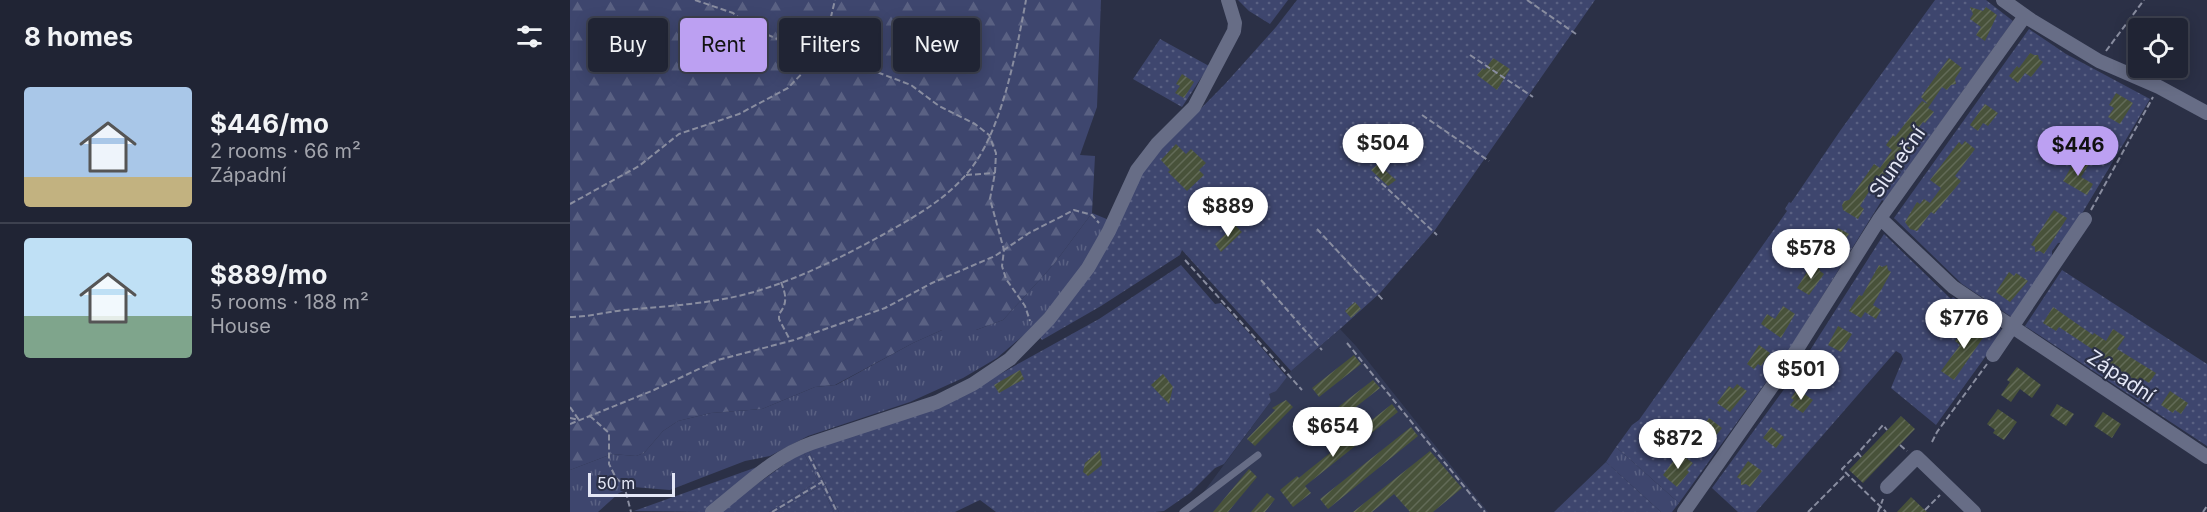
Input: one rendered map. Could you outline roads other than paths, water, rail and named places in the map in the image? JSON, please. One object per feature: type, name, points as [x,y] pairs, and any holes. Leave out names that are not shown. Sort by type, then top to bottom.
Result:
[{"type":"street","points":[[712,512],[770,466],[804,446],[916,411],[957,393],[1010,359],[1054,312],[1088,268],[1109,231],[1137,170],[1158,144],[1194,107],[1205,89],[1234,31],[1235,23],[1228,0]]},
{"type":"street","points":[[2002,0],[2098,61],[2159,87],[2207,113]]},
{"type":"street","name":"Sluneční","points":[[1684,512],[1787,365],[1880,218],[2025,16]]},
{"type":"street","name":"Západní","points":[[1880,218],[1953,287],[2207,457]]},
{"type":"street","points":[[1993,355],[2085,219]]},
{"type":"street","points":[[1887,487],[1917,457],[1974,512]]},
{"type":"lane","points":[[1184,512],[1258,455]]}]
